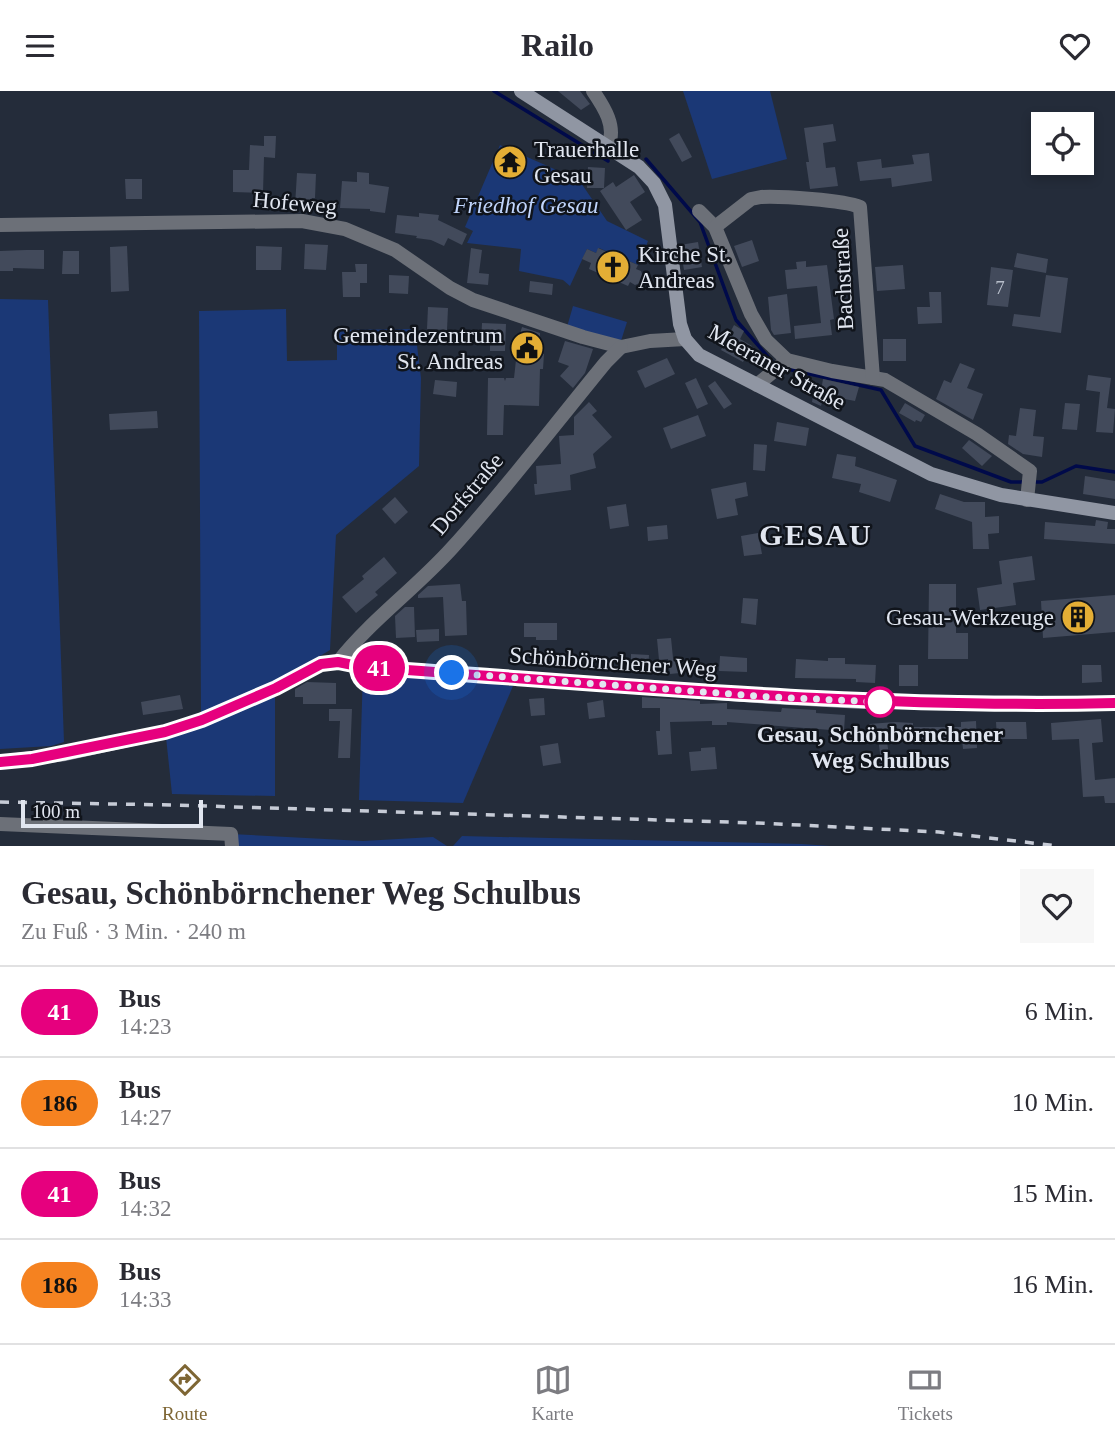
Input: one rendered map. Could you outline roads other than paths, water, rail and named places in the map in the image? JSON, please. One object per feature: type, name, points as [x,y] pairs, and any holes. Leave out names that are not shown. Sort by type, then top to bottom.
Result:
[{"type":"street","name":"Meeraner Straße","points":[[521,91],[639,167],[654,183],[665,205],[680,324],[685,339],[699,355],[931,474],[978,490],[1115,513]]},
{"type":"street","points":[[593,91],[605,109],[612,132],[608,146]]},
{"type":"street","name":"Bachstraße","points":[[715,227],[751,199],[761,197],[838,202],[860,207],[873,378]]},
{"type":"street","points":[[699,211],[715,227],[751,314],[781,365]]},
{"type":"street","name":"Hofeweg","points":[[0,225],[303,221],[345,229],[395,250],[450,288],[473,300],[551,328],[621,347],[650,341],[685,339]]},
{"type":"street","name":"Dorfstraße","points":[[338,662],[354,642],[450,550],[621,347]]},
{"type":"street","points":[[757,385],[781,365],[885,380],[977,433],[1030,471],[1027,500]]},
{"type":"street","name":"Schönbörnchener Weg","points":[[0,762],[32,759],[165,732],[202,720],[276,688],[321,664],[338,662],[363,667],[771,697],[880,702],[1115,703]]},
{"type":"street","points":[[0,824],[231,834],[232,846]]},
{"type":"waterway","points":[[494,91],[608,161]]},
{"type":"waterway","points":[[646,159],[700,222],[736,320],[776,366]]},
{"type":"waterway","points":[[783,368],[881,390],[915,446],[1011,482],[1026,482]]},
{"type":"waterway","points":[[1034,482],[1042,482],[1076,466],[1115,472]]},
{"type":"railway","points":[[0,802],[758,823],[939,832],[1058,846]]},
{"type":"place","name":"Trauerhalle Gesau","points":[[510,162]]},
{"type":"place","name":"Kirche St. Andreas","points":[[613,267]]},
{"type":"place","name":"Gemeindezentrum St. Andreas","points":[[527,348]]},
{"type":"place","name":"Gesau-Werkzeuge","points":[[1078,617]]},
{"type":"place","name":"Gesau, Schönbörnchener Weg Schulbus","points":[[880,702]]},
{"type":"district","name":"GESAU","points":[[816,534]]},
{"type":"park label","name":"Friedhof Gesau","points":[[526,205]]}]
